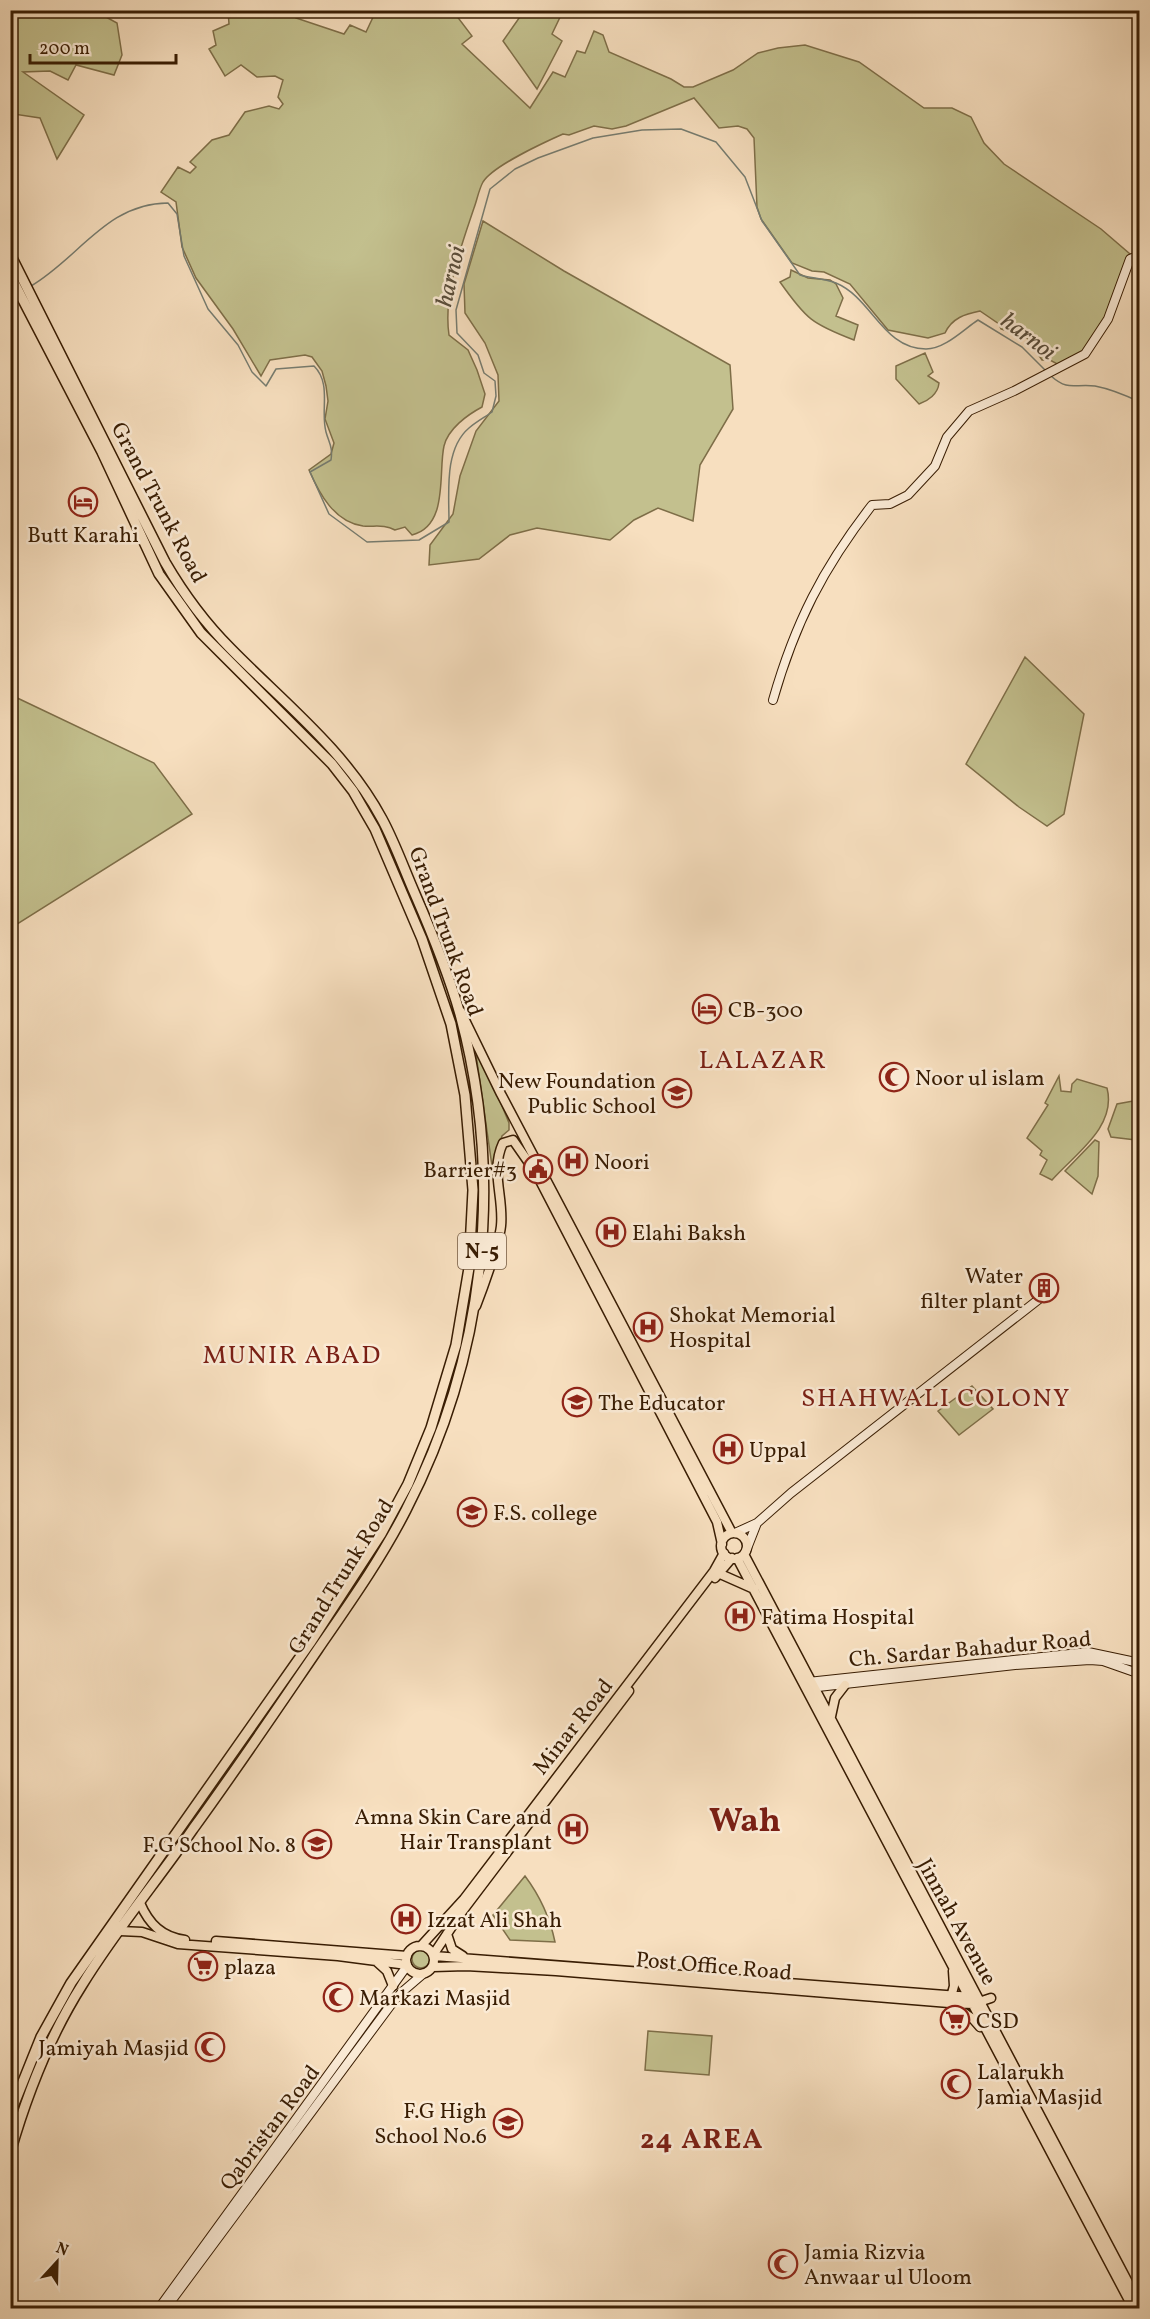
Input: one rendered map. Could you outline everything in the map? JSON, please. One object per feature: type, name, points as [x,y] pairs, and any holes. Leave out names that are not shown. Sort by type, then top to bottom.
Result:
[{"type":"highway","name":"Grand Trunk Road","points":[[10,2114],[37,2046],[71,1983],[194,1820],[390,1540],[430,1458],[463,1360],[475,1309],[483,1239],[484,1173],[477,1095],[456,1003],[434,938],[397,850],[367,794],[320,735],[209,626],[165,562],[12,257]]},
{"type":"highway","name":"Grand Trunk Road","points":[[10,275],[102,452],[159,574],[201,633],[319,749],[353,791],[375,829],[431,964],[456,1046],[465,1095],[473,1190],[470,1259],[452,1358],[417,1463],[381,1534],[140,1903],[80,1987],[51,2042],[30,2092],[10,2153]]},
{"type":"highway","points":[[201,633],[209,626]]},
{"type":"highway","points":[[452,1358],[463,1360]]},
{"type":"main road","points":[[456,1003],[578,1246],[734,1533],[745,1539],[740,1555],[723,1548],[717,1522],[578,1246]]},
{"type":"main road","points":[[475,1309],[501,1231],[501,1199],[496,1166],[503,1143],[509,1140],[517,1143],[539,1172]]},
{"type":"main road","name":"Minar Road","points":[[628,1687],[714,1571],[725,1537],[734,1533]]},
{"type":"main road","name":"Minar Road","points":[[421,1946],[454,1916],[718,1573],[740,1555]]},
{"type":"main road","name":"Jinnah Avenue","points":[[740,1555],[754,1589],[830,1721],[976,2000],[1140,2305]]},
{"type":"main road","name":"Jinnah Avenue","points":[[740,1555],[953,1970],[976,2000],[989,2039],[1015,2080],[1133,2308]]},
{"type":"main road","points":[[718,1573],[754,1589]]},
{"type":"main road","points":[[830,1721],[835,1698],[845,1685]]},
{"type":"main road","points":[[140,1903],[150,1923],[157,1929],[182,1940],[407,1962]]},
{"type":"main road","name":"Minar Road","points":[[434,1955],[447,1934],[454,1916]]},
{"type":"main road","points":[[120,1931],[142,1932],[178,1944],[407,1962]]},
{"type":"main road","points":[[447,1934],[452,1949],[471,1958]]},
{"type":"main road","points":[[414,1947],[428,1948],[434,1955],[433,1967],[423,1974],[411,1971],[407,1962],[414,1947]]},
{"type":"main road","name":"Post Office Road","points":[[434,1955],[950,2000],[976,2000],[990,1996]]},
{"type":"main road","points":[[376,1961],[387,1971],[393,1986]]},
{"type":"main road","name":"Post Office Road","points":[[433,1967],[491,1967],[638,1974]]},
{"type":"main road","points":[[953,1970],[954,1986],[950,2000],[973,2019],[989,2039]]},
{"type":"street","points":[[773,700],[781,668],[810,597],[872,505],[890,504],[908,495],[935,466],[947,437],[969,411],[1064,367],[1085,354],[1093,345],[1108,318],[1130,259],[1140,255]]},
{"type":"street","points":[[734,1533],[758,1522],[791,1493],[1043,1296]]},
{"type":"street","points":[[740,1555],[758,1522]]},
{"type":"street","name":"Ch. Sardar Bahadur Road","points":[[808,1685],[1088,1652],[1140,1663]]},
{"type":"street","name":"Ch. Sardar Bahadur Road","points":[[808,1685],[845,1685],[911,1674],[1090,1660],[1103,1661],[1140,1674]]},
{"type":"street","name":"Qabristan Road","points":[[166,2308],[286,2141],[393,1986],[407,1962]]},
{"type":"street","name":"Qabristan Road","points":[[159,2308],[390,2006],[423,1974]]},
{"type":"shaded area","points":[[11,10],[95,11],[117,23],[122,55],[114,75],[76,65],[68,80],[50,71],[23,72],[84,115],[57,159],[40,118],[14,114],[11,128]]},
{"type":"shaded area","points":[[228,11],[297,11],[296,18],[344,34],[350,25],[366,32],[375,13],[368,11],[453,11],[472,36],[462,44],[530,108],[553,72],[565,77],[577,51],[585,53],[594,31],[603,35],[609,52],[684,87],[693,87],[733,70],[758,53],[805,45],[859,62],[924,108],[952,108],[971,117],[984,143],[1004,164],[1101,229],[1130,254],[1106,318],[1080,355],[1059,365],[1050,360],[1042,360],[1027,338],[1001,329],[999,324],[980,311],[960,318],[951,324],[945,333],[928,338],[888,330],[850,284],[824,272],[812,271],[792,263],[761,219],[757,207],[754,138],[747,129],[738,126],[719,128],[694,98],[626,126],[612,129],[594,126],[569,135],[563,134],[497,169],[483,182],[479,191],[454,271],[448,319],[449,335],[468,350],[485,394],[482,407],[459,423],[446,440],[442,457],[440,497],[432,521],[424,530],[412,535],[405,527],[395,530],[383,526],[363,526],[344,519],[336,513],[323,497],[309,470],[331,454],[334,443],[325,419],[328,401],[322,371],[312,357],[305,355],[270,360],[261,376],[233,329],[196,278],[182,247],[176,202],[161,192],[178,167],[190,173],[196,167],[190,162],[212,140],[229,135],[245,112],[269,106],[279,109],[283,104],[278,97],[283,80],[275,76],[257,77],[241,65],[225,76],[209,49],[216,45],[213,31],[229,24]]},
{"type":"shaded area","points":[[524,11],[563,11],[552,34],[562,41],[537,89],[503,41]]},
{"type":"shaded area","points":[[483,221],[564,271],[730,365],[733,409],[700,465],[693,521],[658,508],[634,520],[610,540],[537,528],[510,535],[479,559],[429,565],[430,545],[453,514],[460,476],[476,431],[499,401],[498,375],[485,343],[465,313],[464,284]]},
{"type":"shaded area","points":[[791,270],[808,278],[830,280],[836,284],[843,298],[836,316],[858,325],[854,340],[819,324],[804,312],[780,282],[790,277]]},
{"type":"shaded area","points":[[925,353],[933,372],[928,376],[939,383],[932,396],[919,404],[896,379],[896,366]]},
{"type":"shaded area","points":[[1025,657],[1084,714],[1064,814],[1047,826],[1019,807],[966,764]]},
{"type":"shaded area","points":[[11,695],[154,763],[192,814],[11,928]]},
{"type":"shaded area","points":[[476,1054],[482,1057],[509,1123],[509,1130],[502,1136],[492,1166]]},
{"type":"shaded area","points":[[1059,1076],[1061,1091],[1071,1092],[1072,1084],[1077,1079],[1107,1088],[1108,1102],[1106,1115],[1092,1139],[1052,1180],[1040,1174],[1047,1160],[1040,1155],[1042,1151],[1027,1138],[1048,1105],[1045,1103]]},
{"type":"shaded area","points":[[1133,1101],[1139,1105],[1139,1143],[1136,1140],[1111,1137],[1108,1129],[1117,1104]]},
{"type":"shaded area","points":[[1095,1140],[1099,1142],[1098,1176],[1092,1194],[1065,1171]]},
{"type":"shaded area","points":[[972,1386],[993,1409],[959,1435],[938,1411]]},
{"type":"shaded area","points":[[525,1876],[544,1908],[555,1942],[510,1940],[493,1915]]},
{"type":"shaded area","points":[[421,1950],[427,1953],[430,1959],[427,1965],[421,1968],[415,1965],[412,1959],[415,1953]]},
{"type":"shaded area","points":[[648,2031],[712,2036],[709,2075],[645,2070]]},
{"type":"waterway","name":"harnoi","points":[[31,286],[111,222],[147,205],[168,203],[177,214],[184,256],[208,309],[238,345],[252,372],[266,386],[276,369],[314,366],[319,373],[323,381],[325,424],[331,448],[331,460],[310,472],[329,514],[367,542],[419,540],[449,522],[450,472],[455,447],[469,428],[492,412],[496,396],[495,381],[484,373],[478,355],[457,333],[456,310],[490,189],[515,169],[593,138],[642,130],[681,129],[716,142],[745,177],[762,221],[800,275],[836,283],[848,290],[888,332],[911,347],[926,349],[940,346],[978,320],[1022,347],[1046,371]]},
{"type":"waterway","name":"harnoi","points":[[10,297],[16,294]]},
{"type":"waterway","name":"harnoi","points":[[1051,376],[1063,384],[1101,387],[1140,402]]},
{"type":"place","name":"Butt Karahi","points":[[83,502]]},
{"type":"place","name":"CB-300","points":[[707,1009]]},
{"type":"place","name":"Noor ul islam","points":[[894,1077]]},
{"type":"place","name":"New Foundation Public School","points":[[677,1093]]},
{"type":"place","name":"Noori","points":[[573,1161]]},
{"type":"place","name":"Barrier#3","points":[[538,1169]]},
{"type":"place","name":"Elahi Baksh","points":[[611,1232]]},
{"type":"place","name":"Water filter plant","points":[[1044,1288]]},
{"type":"place","name":"Shokat Memorial Hospital","points":[[648,1327]]},
{"type":"place","name":"The Educator","points":[[577,1402]]},
{"type":"place","name":"Uppal","points":[[728,1449]]},
{"type":"place","name":"F.S. college","points":[[472,1512]]},
{"type":"place","name":"Fatima Hospital","points":[[740,1616]]},
{"type":"place","name":"Amna Skin Care and Hair Transplant","points":[[573,1829]]},
{"type":"place","name":"F.G School No. 8","points":[[317,1844]]},
{"type":"place","name":"Izzat Ali Shah","points":[[406,1919]]},
{"type":"place","name":"plaza","points":[[203,1966]]},
{"type":"place","name":"Markazi Masjid","points":[[338,1997]]},
{"type":"place","name":"CSD","points":[[955,2020]]},
{"type":"place","name":"Jamiyah Masjid","points":[[210,2047]]},
{"type":"place","name":"Lalarukh Jamia Masjid","points":[[956,2084]]},
{"type":"place","name":"F.G High School No.6","points":[[508,2123]]},
{"type":"place","name":"Jamia Rizvia Anwaar ul Uloom","points":[[783,2264]]},
{"type":"district","name":"LALAZAR","points":[[763,1059]]},
{"type":"district","name":"MUNIR ABAD","points":[[292,1354]]},
{"type":"district","name":"SHAHWALI COLONY","points":[[936,1397]]},
{"type":"district","name":"Wah","points":[[745,1819]]},
{"type":"district","name":"24 AREA","points":[[702,2138]]}]
